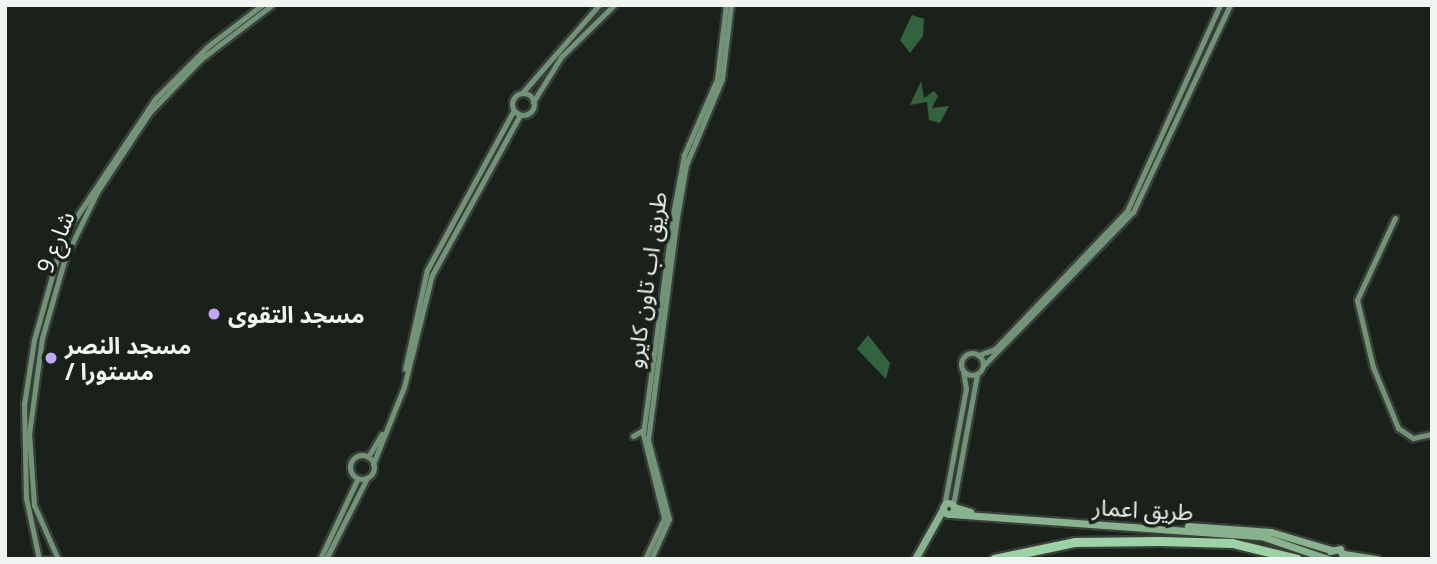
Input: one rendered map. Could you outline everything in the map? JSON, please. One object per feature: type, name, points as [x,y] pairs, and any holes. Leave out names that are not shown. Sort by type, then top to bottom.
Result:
[{"type":"highway","points":[[994,559],[1075,542],[1171,541],[1244,545],[1297,559]]},
{"type":"highway","points":[[1013,559],[1097,546],[1206,547],[1278,559]]},
{"type":"main road","name":"طريق اعمار","points":[[949,509],[984,514],[1261,530],[1344,556]]},
{"type":"main road","name":"طريق اعمار","points":[[949,509],[1261,536],[1328,559]]},
{"type":"main road","points":[[917,559],[949,509]]},
{"type":"main road","points":[[1328,559],[1331,550]]},
{"type":"main road","points":[[1344,556],[1377,559]]},
{"type":"street","name":"شارع 9","points":[[42,559],[32,532],[23,454],[25,393],[61,243],[83,199],[173,79],[262,5]]},
{"type":"street","name":"شارع 9","points":[[58,559],[42,529],[32,490],[30,417],[41,338],[69,247],[97,192],[170,89],[272,5]]},
{"type":"street","points":[[326,559],[367,478],[404,387],[435,267],[517,113],[513,100],[599,5]]},
{"type":"street","points":[[517,113],[529,113],[561,57],[614,5]]},
{"type":"street","name":"طريق اب تاون كايرو","points":[[654,550],[664,511],[643,439],[643,430],[659,353],[681,191],[695,138],[714,90],[729,5]]},
{"type":"street","name":"طريق اب تاون كايرو","points":[[647,559],[654,550],[669,511],[650,455],[647,420],[674,209],[681,164],[695,138],[724,68],[729,5]]},
{"type":"street","points":[[1052,296],[1133,201],[1220,5]]},
{"type":"street","points":[[949,509],[977,374],[1137,207],[1230,5]]},
{"type":"street","points":[[722,48],[724,68]]},
{"type":"street","points":[[522,93],[533,102]]},
{"type":"street","points":[[320,559],[358,478],[352,461],[368,457],[399,394],[427,270],[517,113]]},
{"type":"street","points":[[681,164],[681,191]]},
{"type":"street","points":[[91,188],[97,192]]},
{"type":"street","points":[[83,199],[92,203]]},
{"type":"street","points":[[674,209],[676,223]]},
{"type":"street","points":[[1395,218],[1357,298],[1380,390],[1398,433],[1420,440],[1432,435]]},
{"type":"street","points":[[61,243],[69,247]]},
{"type":"street","points":[[58,256],[65,258]]},
{"type":"street","points":[[661,299],[664,315]]},
{"type":"street","points":[[949,509],[966,389],[963,358],[991,351],[1023,325]]},
{"type":"street","points":[[656,339],[659,353]]},
{"type":"street","points":[[978,355],[983,366]]},
{"type":"street","points":[[964,371],[977,374]]},
{"type":"street","points":[[633,436],[643,430]]},
{"type":"street","points":[[643,439],[650,455]]},
{"type":"street","points":[[368,457],[373,464]]},
{"type":"street","points":[[358,478],[367,478]]},
{"type":"street","points":[[32,532],[42,529]]},
{"type":"street","points":[[42,559],[58,559]]},
{"type":"shaded area","points":[[912,15],[924,19],[923,36],[910,53],[900,40]]},
{"type":"shaded area","points":[[921,81],[924,98],[934,91],[938,96],[932,108],[949,106],[940,123],[929,120],[927,102],[910,105]]},
{"type":"shaded area","points":[[868,335],[890,363],[886,379],[857,349]]},
{"type":"place","name":"مسجد التقوى","points":[[214,314]]},
{"type":"place","name":"مسجد النصر / مستورا","points":[[51,358]]}]
